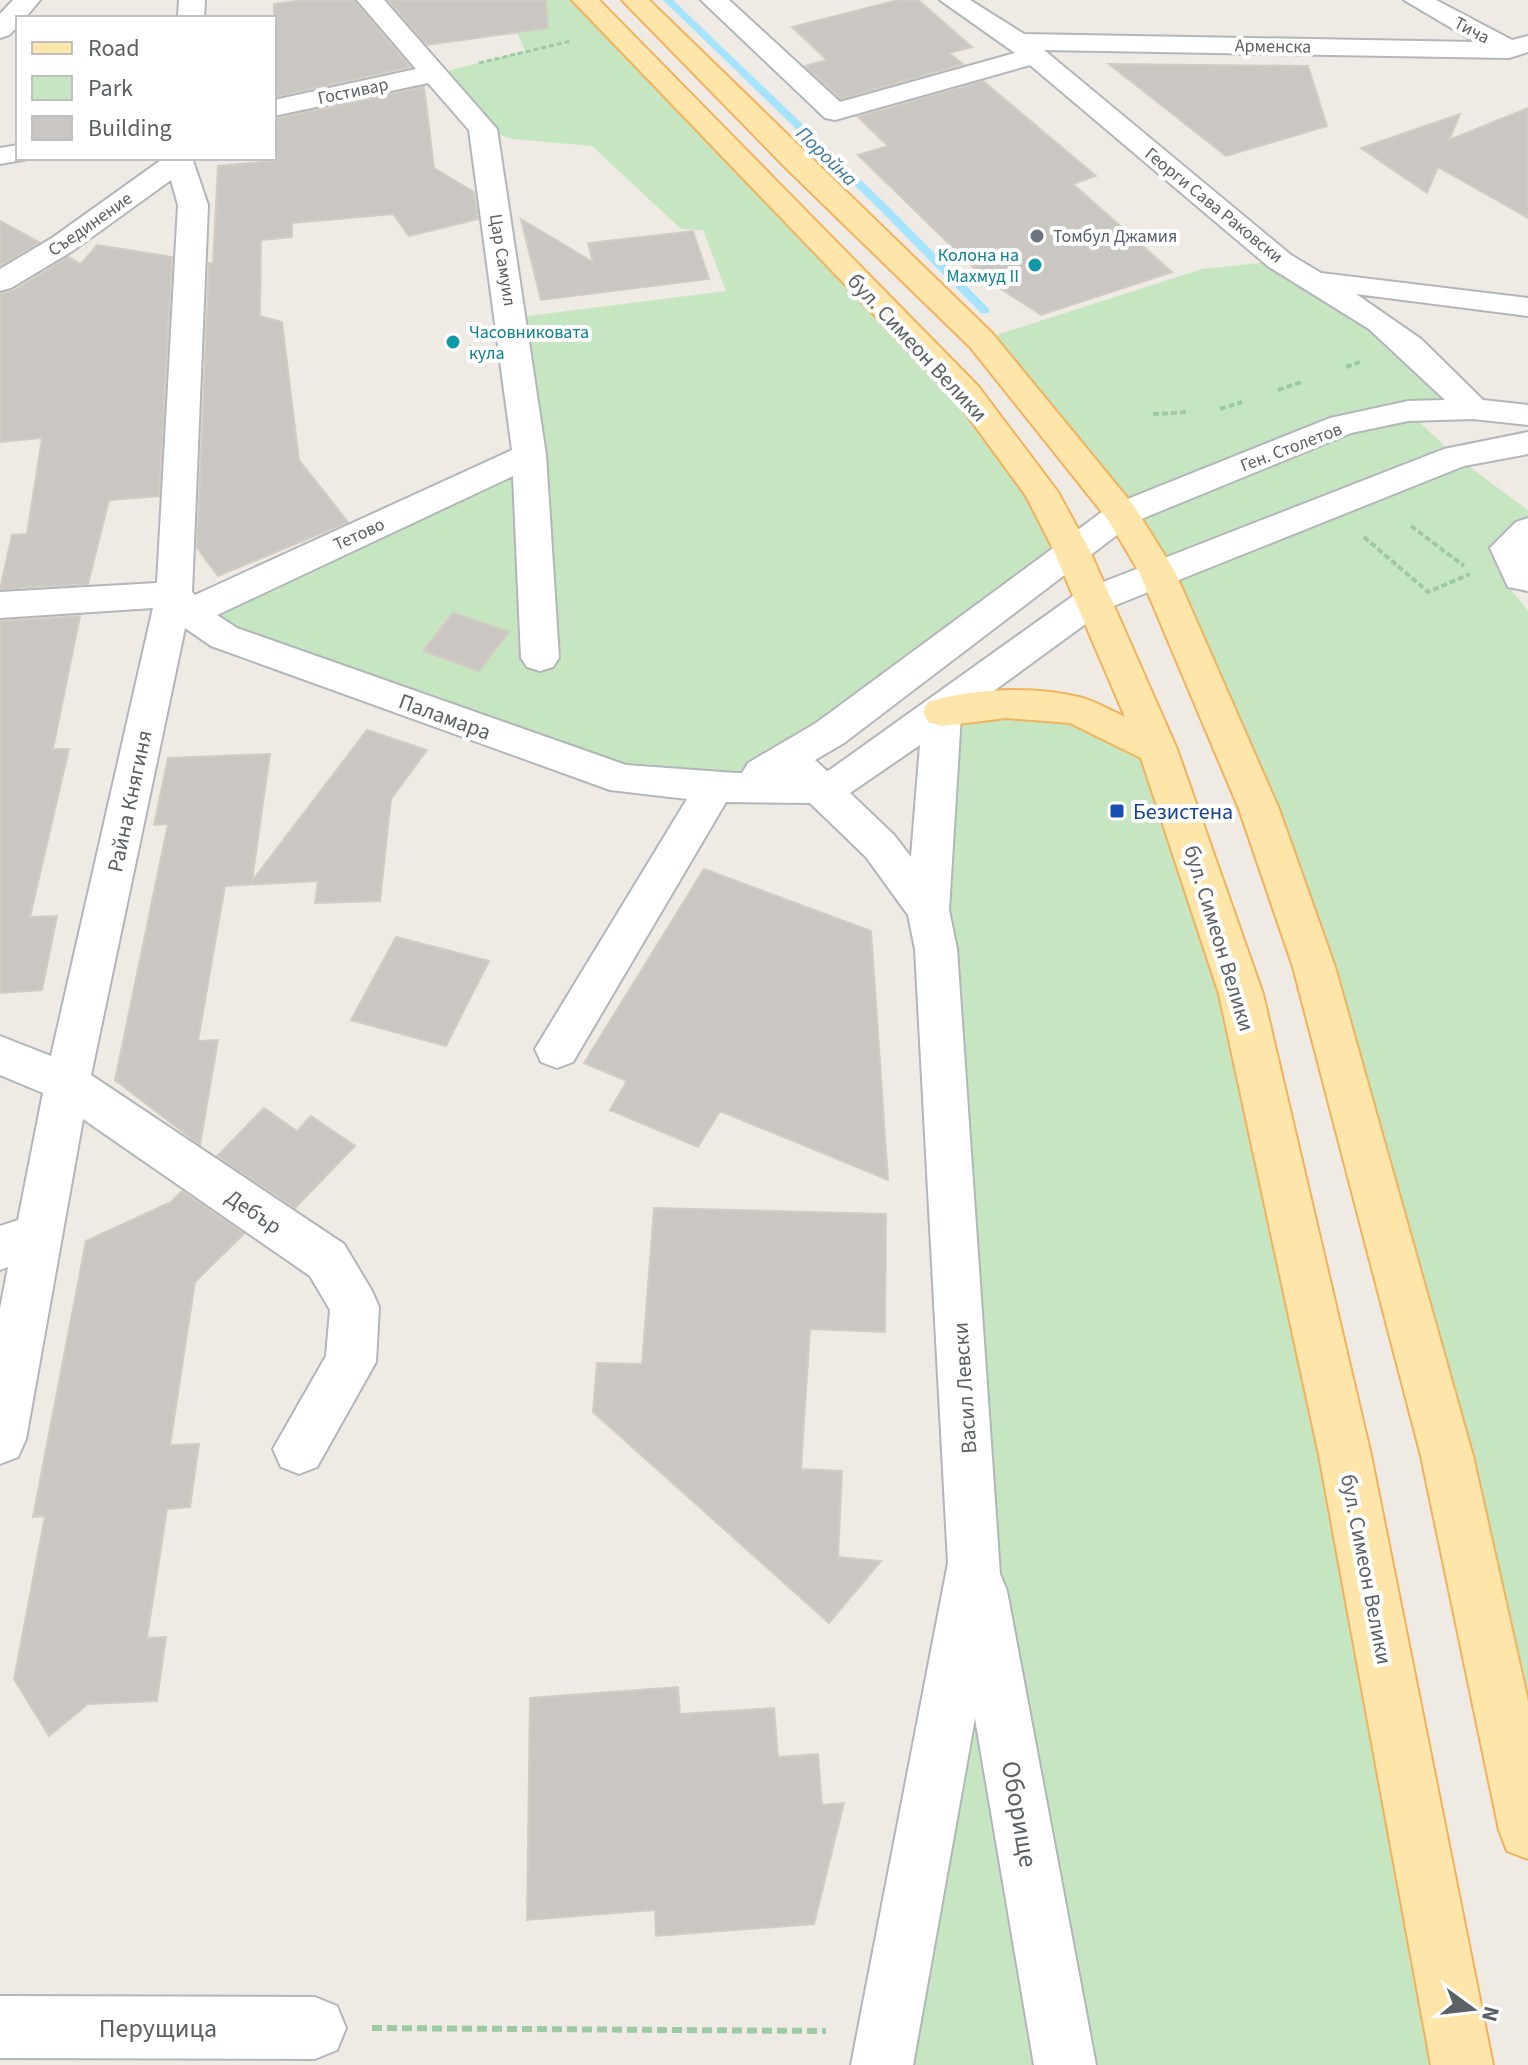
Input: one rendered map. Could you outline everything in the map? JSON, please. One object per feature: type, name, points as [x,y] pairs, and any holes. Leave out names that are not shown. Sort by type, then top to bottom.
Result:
[{"type":"main road","name":"бул. Симеон Велики","points":[[585,0],[967,393],[1041,492],[1071,549],[1158,749],[1241,994],[1345,1455],[1462,2065]]},
{"type":"main road","name":"бул. Симеон Велики","points":[[635,0],[796,162],[981,340],[1122,514],[1157,572],[1259,809],[1314,967],[1447,1456],[1528,1830]]},
{"type":"main road","points":[[942,712],[1006,704],[1076,710],[1158,749]]},
{"type":"street","points":[[0,30],[27,0]]},
{"type":"street","name":"Цар Самуил","points":[[370,0],[483,129],[529,455],[540,658]]},
{"type":"street","name":"Арменска","points":[[714,0],[835,112],[1026,49],[1522,51]]},
{"type":"street","name":"Георги Сава Раковски","points":[[953,0],[1026,49],[1280,261],[1410,346],[1473,409]]},
{"type":"street","name":"Тича","points":[[1417,0],[1522,51]]},
{"type":"street","name":"Гостивар","points":[[276,108],[432,74]]},
{"type":"street","name":"Съединение","points":[[0,282],[63,244],[178,160]]},
{"type":"street","name":"Райна Княгиня","points":[[0,1439],[20,1241],[67,1083],[181,604],[193,205],[178,160]]},
{"type":"street","points":[[1311,280],[1528,307]]},
{"type":"street","points":[[1410,346],[1404,332],[1405,319],[1415,308],[1427,301],[1460,297]]},
{"type":"street","name":"Ген. Столетов","points":[[804,773],[830,733],[1071,549],[1122,514],[1342,425],[1408,411],[1473,409],[1528,415]]},
{"type":"street","points":[[804,773],[845,780],[1093,600],[1157,572],[1456,457],[1528,443]]},
{"type":"street","name":"Тетово","points":[[0,605],[181,604],[529,455]]},
{"type":"street","points":[[1526,589],[1508,548],[1528,530]]},
{"type":"street","name":"Паламара","points":[[181,604],[224,637],[624,780],[725,787],[804,773]]},
{"type":"street","points":[[928,910],[942,712]]},
{"type":"street","name":"Васил Левски","points":[[804,773],[880,846],[928,910],[936,949],[975,1563],[886,2048]]},
{"type":"street","points":[[557,1049],[725,787]]},
{"type":"street","name":"Дебър","points":[[0,1055],[67,1083],[327,1260],[355,1307],[351,1362],[299,1449]]},
{"type":"street","name":"Оборище","points":[[975,1563],[1065,2065]]},
{"type":"street","name":"Перущица","points":[[0,2027],[315,2028]]},
{"type":"path","points":[[432,74],[615,31]]},
{"type":"path","points":[[1278,390],[1301,382]]},
{"type":"path","points":[[1220,409],[1242,402]]},
{"type":"path","points":[[1153,414],[1189,412]]},
{"type":"path","points":[[1411,526],[1457,563]]},
{"type":"path","points":[[1406,575],[1428,592],[1476,571]]},
{"type":"path","points":[[315,2028],[886,2048]]},
{"type":"green space","points":[[503,0],[585,0],[967,393],[1071,549],[736,788],[624,780],[189,613],[529,455],[512,318],[726,291],[703,230],[681,229],[592,146],[512,139],[483,129],[431,75],[525,51]]},
{"type":"green space","points":[[1280,261],[1380,322],[1473,409],[1409,412],[1456,457],[1528,510],[1528,530],[1508,586],[1528,611],[1528,1830],[1314,967],[1157,572],[981,340],[1202,269]]},
{"type":"green space","points":[[1076,710],[1158,749],[1181,812],[1462,2065],[882,2065],[975,1563],[936,949],[942,712]]},
{"type":"building","points":[[302,0],[354,0],[410,67],[276,97],[274,4]]},
{"type":"building","points":[[388,0],[546,0],[548,28],[427,45]]},
{"type":"building","points":[[898,0],[918,0],[972,47],[949,53],[963,64],[841,99],[805,66],[827,60],[792,27]]},
{"type":"building","points":[[1109,64],[1308,66],[1327,126],[1226,156]]},
{"type":"building","name":"Томбул Джамия","points":[[983,81],[1096,176],[1073,184],[1172,272],[1041,315],[983,277],[858,155],[888,146],[858,117]]},
{"type":"building","points":[[424,87],[434,168],[474,192],[478,219],[409,236],[393,214],[292,223],[292,237],[261,240],[260,316],[282,322],[299,460],[348,522],[218,576],[197,548],[209,263],[213,264],[218,166],[276,160],[276,119]]},
{"type":"building","points":[[1528,108],[1528,218],[1438,167],[1427,193],[1361,148],[1460,114],[1449,140]]},
{"type":"building","points":[[521,219],[593,262],[588,243],[693,231],[709,279],[541,300]]},
{"type":"building","points":[[0,221],[39,242],[0,266]]},
{"type":"building","points":[[97,245],[172,257],[159,496],[109,500],[88,584],[0,589],[12,535],[27,534],[42,438],[0,442],[0,294],[13,291],[68,257],[81,264]]},
{"type":"building","points":[[453,613],[509,632],[479,671],[423,651]]},
{"type":"building","points":[[80,616],[53,749],[69,749],[30,917],[57,916],[42,990],[0,993],[0,621]]},
{"type":"building","points":[[367,730],[427,750],[391,799],[380,901],[315,903],[318,881],[225,886],[198,1041],[218,1040],[200,1145],[115,1080],[168,824],[154,825],[168,758],[270,754],[252,881]]},
{"type":"building","points":[[704,869],[871,931],[888,1180],[720,1111],[698,1147],[610,1110],[627,1081],[584,1063]]},
{"type":"building","points":[[396,937],[489,961],[446,1046],[351,1020]]},
{"type":"building","points":[[264,1108],[297,1131],[311,1116],[355,1146],[295,1208],[217,1156]]},
{"type":"building","points":[[182,1191],[244,1234],[195,1282],[170,1445],[199,1444],[190,1507],[167,1509],[147,1638],[166,1637],[157,1701],[88,1704],[49,1736],[14,1679],[45,1516],[33,1517],[86,1241],[171,1202]]},
{"type":"building","points":[[654,1208],[886,1214],[885,1332],[810,1329],[801,1469],[842,1471],[838,1557],[881,1561],[829,1623],[593,1412],[597,1363],[642,1364]]},
{"type":"building","points":[[678,1687],[680,1714],[774,1708],[778,1757],[818,1754],[822,1805],[844,1803],[814,1924],[656,1936],[655,1910],[527,1920],[530,1698]]},
{"type":"waterway","name":"Поройна","points":[[668,0],[884,208],[985,311]]},
{"type":"place","name":"Томбул Джамия","points":[[1037,236]]},
{"type":"place","name":"Колона на Махмуд II","points":[[1035,265]]},
{"type":"place","name":"Часовниковата кула","points":[[453,342]]},
{"type":"place","name":"Безистена","points":[[1117,811]]}]
